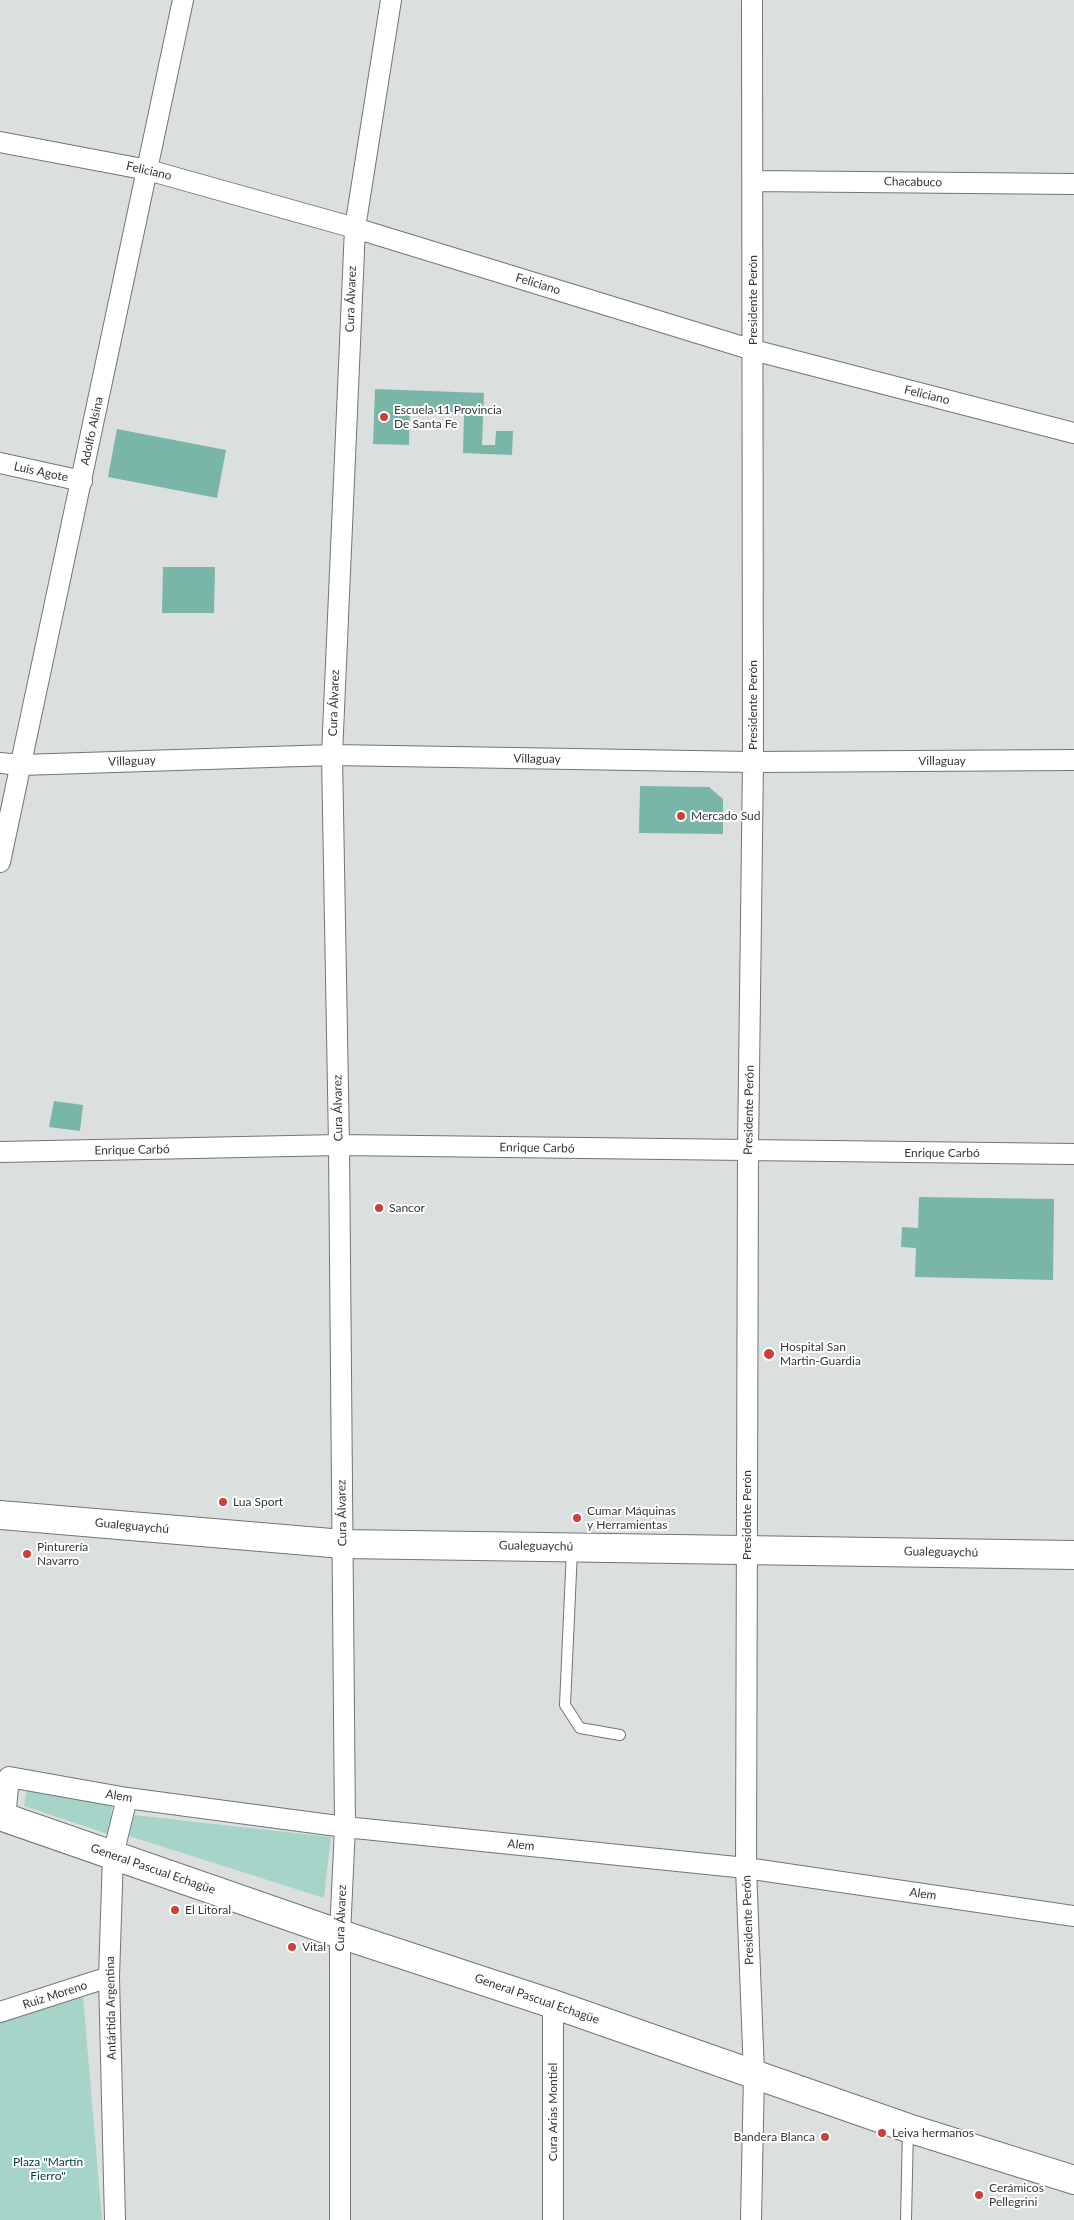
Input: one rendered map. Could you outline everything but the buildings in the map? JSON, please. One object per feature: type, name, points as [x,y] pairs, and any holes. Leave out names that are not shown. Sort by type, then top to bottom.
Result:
[{"type":"street","name":"Adolfo Alsina","points":[[0,862],[183,0]]},
{"type":"street","name":"Cura Álvarez","points":[[340,2220],[340,1934],[346,1827],[339,1145],[332,755],[354,228],[391,0]]},
{"type":"street","name":"Presidente Perón","points":[[751,2220],[754,2074],[746,1868],[748,1151],[754,762],[752,0]]},
{"type":"street","name":"Feliciano","points":[[0,142],[148,170],[354,228],[753,350],[1074,433]]},
{"type":"street","name":"Chacabuco","points":[[753,181],[1074,184]]},
{"type":"street","name":"Luis Agote","points":[[0,463],[82,481]]},
{"type":"street","name":"Villaguay","points":[[0,763],[21,765],[332,755],[754,762],[1074,760]]},
{"type":"street","name":"Enrique Carbó","points":[[0,1152],[339,1145],[1074,1154]]},
{"type":"street","name":"Gualeguaychú","points":[[0,1515],[343,1544],[747,1548],[1074,1555]]},
{"type":"street","name":"Alem","points":[[2,1817],[9,1777],[127,1798],[346,1827],[746,1868],[1074,1916]]},
{"type":"street","name":"Antártida Argentina","points":[[115,2220],[109,1977],[113,1855],[127,1798]]},
{"type":"street","name":"General Pascual Echagüe","points":[[2,1817],[340,1934],[553,2004],[908,2128],[1074,2180]]},
{"type":"street","name":"Ruiz Moreno","points":[[0,2012],[109,1977]]},
{"type":"street","name":"Cura Arias Montiel","points":[[553,2004],[553,2220]]},
{"type":"lane","points":[[572,1546],[565,1705],[580,1728],[620,1735]]},
{"type":"lane","points":[[906,2220],[908,2128]]},
{"type":"green space","points":[[28,1783],[112,1796],[111,1835],[24,1806]]},
{"type":"green space","points":[[134,1815],[331,1837],[324,1898],[129,1836]]},
{"type":"green space","name":"Plaza \"Martín Fierro\"","points":[[83,1997],[102,2220],[0,2220],[0,2023]]},
{"type":"place","name":"Escuela 11 Provincia De Santa Fe","points":[[384,417]]},
{"type":"place","name":"Mercado Sud","points":[[681,816]]},
{"type":"place","name":"Sancor","points":[[379,1208]]},
{"type":"place","name":"Hospital San Martin-Guardia","points":[[769,1354]]},
{"type":"place","name":"Lua Sport","points":[[223,1502]]},
{"type":"place","name":"Cumar Máquinas y Herramientas","points":[[577,1518]]},
{"type":"place","name":"Pinturería Navarro","points":[[27,1554]]},
{"type":"place","name":"El Litoral","points":[[175,1910]]},
{"type":"place","name":"Vital","points":[[292,1947]]},
{"type":"place","name":"Leiva hermanos","points":[[882,2133]]},
{"type":"place","name":"Bandera Blanca","points":[[825,2137]]},
{"type":"place","name":"Cerámicos Pellegrini","points":[[979,2195]]}]
